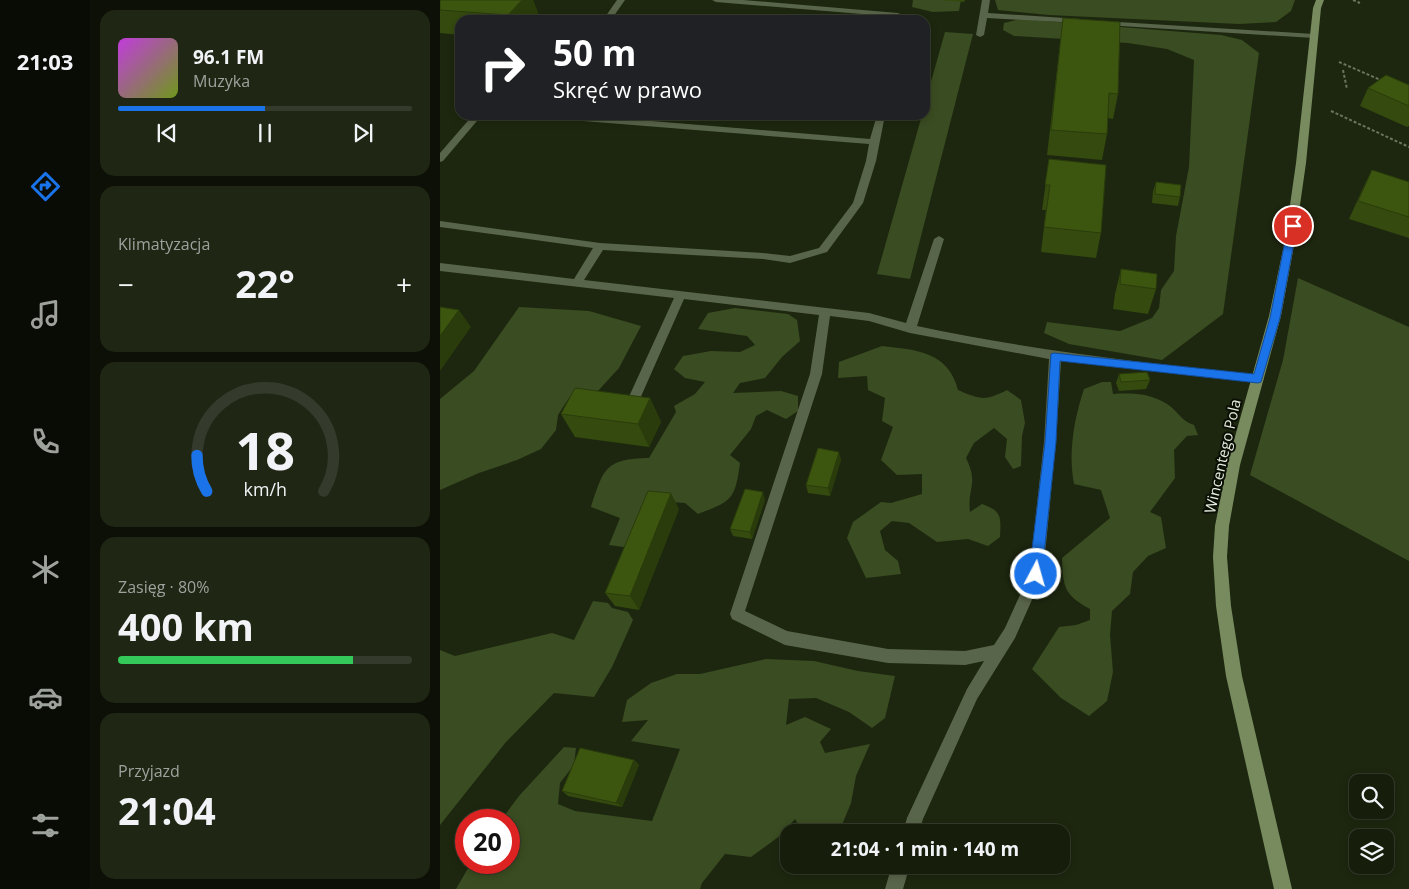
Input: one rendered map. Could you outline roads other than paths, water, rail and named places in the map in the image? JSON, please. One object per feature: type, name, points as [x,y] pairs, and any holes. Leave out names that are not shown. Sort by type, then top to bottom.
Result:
[{"type":"street","name":"Wincentego Pola","points":[[1283,889],[1232,665],[1223,608],[1220,557],[1227,497],[1241,431],[1275,318],[1291,244],[1314,36],[1320,0]]},
{"type":"lane","points":[[610,15],[621,0]]},
{"type":"lane","points":[[716,0],[898,15]]},
{"type":"lane","points":[[980,35],[986,0]]},
{"type":"lane","points":[[982,15],[1089,22]]},
{"type":"lane","points":[[1099,22],[1314,36]]},
{"type":"lane","points":[[440,159],[474,120]]},
{"type":"lane","points":[[607,120],[874,142]]},
{"type":"lane","points":[[440,224],[600,246],[763,256],[790,260],[823,250],[858,203],[871,161],[880,120]]},
{"type":"lane","points":[[910,329],[939,239]]},
{"type":"lane","points":[[576,284],[600,246]]},
{"type":"lane","points":[[440,267],[869,317],[910,329],[1054,357],[1258,379]]},
{"type":"lane","points":[[633,402],[680,296]]},
{"type":"lane","points":[[825,313],[816,374],[737,614],[785,638],[888,656],[965,658],[999,651]]},
{"type":"lane","points":[[913,824],[972,694],[1010,633],[1036,574],[1050,442],[1054,357]]},
{"type":"lane","points":[[894,889],[898,874]]}]
